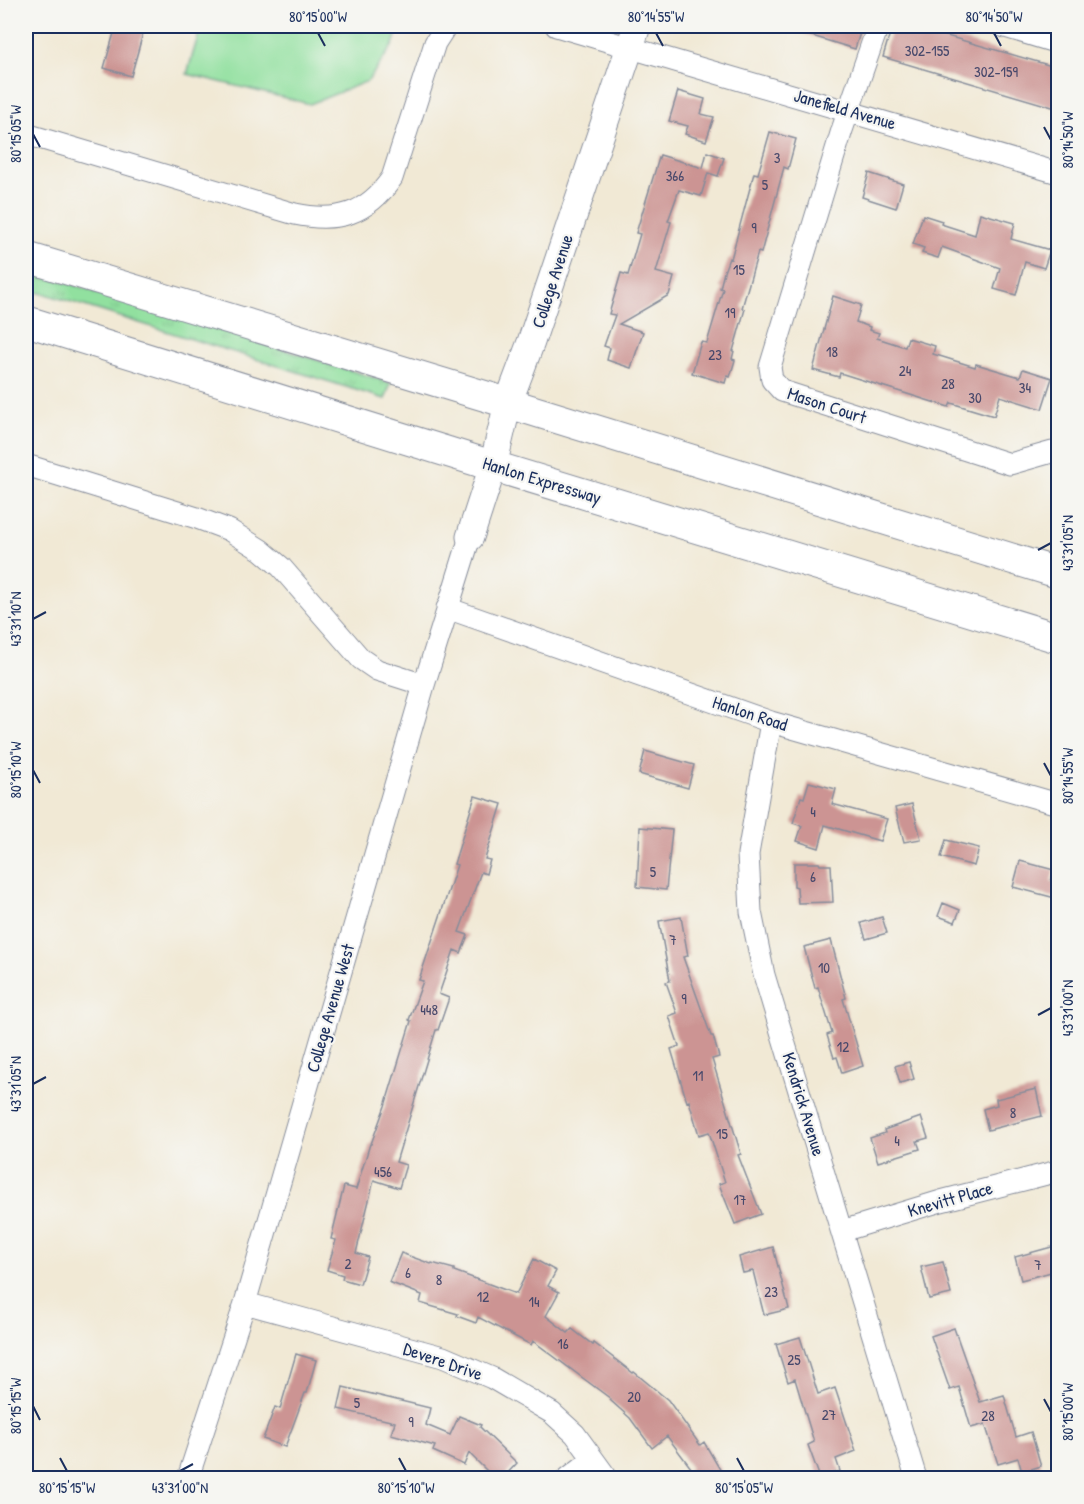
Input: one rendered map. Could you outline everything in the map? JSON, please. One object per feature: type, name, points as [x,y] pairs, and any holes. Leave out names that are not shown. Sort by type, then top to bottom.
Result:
[{"type":"highway","points":[[26,257],[1059,573]]},
{"type":"highway","name":"Hanlon Expressway","points":[[26,321],[1059,638]]},
{"type":"main road","name":"College Avenue","points":[[470,537],[494,466],[508,403],[531,342],[634,36]]},
{"type":"street","points":[[26,134],[296,214],[315,219],[337,218],[369,202],[382,192],[392,178],[435,43],[446,26]]},
{"type":"street","name":"Janefield Avenue","points":[[556,26],[634,36],[848,110],[1059,173]]},
{"type":"street","name":"Mason Court","points":[[878,26],[848,110],[770,367],[772,380],[782,391],[1010,464],[1052,452]]},
{"type":"street","points":[[1002,26],[1059,43]]},
{"type":"street","points":[[26,465],[197,518],[228,530],[261,550],[281,567],[361,659],[376,670],[424,685]]},
{"type":"street","name":"College Avenue West","points":[[188,1479],[245,1303],[424,685],[470,537]]},
{"type":"street","name":"Hanlon Road","points":[[447,608],[771,722],[1059,804]]},
{"type":"street","name":"Kendrick Avenue","points":[[771,722],[748,854],[751,912],[764,975],[916,1479]]},
{"type":"street","name":"Knevitt Place","points":[[842,1231],[941,1201],[1059,1171]]},
{"type":"street","name":"Devere Drive","points":[[245,1303],[443,1357],[492,1378],[552,1413],[575,1434],[607,1479]]},
{"type":"street","points":[[568,1479],[593,1459]]},
{"type":"green space","points":[[201,26],[399,26],[393,45],[368,81],[310,104],[187,74]]},
{"type":"green space","points":[[26,270],[391,383],[385,399],[49,295],[26,290]]},
{"type":"building","points":[[116,26],[145,26],[131,76],[104,68]]},
{"type":"building","points":[[789,26],[862,26],[855,49],[789,29]]},
{"type":"building","points":[[892,26],[912,26],[1059,68],[1059,109],[883,57]]},
{"type":"building","points":[[678,91],[705,99],[701,114],[714,117],[706,141],[685,134],[688,126],[669,121]]},
{"type":"building","points":[[770,132],[796,139],[788,169],[784,167],[761,253],[758,252],[742,308],[745,309],[733,351],[732,359],[735,360],[730,377],[727,376],[725,383],[692,373],[701,342],[707,343],[723,289],[720,288],[724,272],[729,258],[731,259],[754,173],[758,174]]},
{"type":"building","points":[[707,152],[724,158],[718,176],[708,173],[701,196],[679,190],[668,221],[671,222],[656,272],[674,277],[669,295],[619,324],[643,332],[631,368],[607,360],[610,348],[604,346],[615,315],[609,314],[621,273],[628,275],[640,234],[636,233],[660,155],[703,168]]},
{"type":"building","points":[[869,173],[903,184],[896,208],[862,197]]},
{"type":"building","points":[[980,213],[1015,223],[1011,239],[1050,250],[1044,268],[1025,262],[1016,295],[994,289],[1000,268],[942,247],[938,258],[922,253],[924,248],[913,244],[923,215],[942,221],[941,224],[975,235]]},
{"type":"building","points":[[833,296],[861,305],[856,322],[879,333],[877,338],[905,347],[908,338],[935,346],[933,354],[975,367],[976,364],[1020,377],[1023,369],[1052,378],[1042,409],[1000,396],[994,416],[951,403],[949,407],[840,373],[839,377],[813,370]]},
{"type":"building","points":[[645,751],[694,765],[688,788],[639,774]]},
{"type":"building","points":[[809,782],[836,789],[832,804],[887,819],[880,841],[825,825],[819,848],[797,841],[802,826],[793,823],[801,797],[804,798]]},
{"type":"building","points":[[475,796],[502,804],[485,859],[490,860],[486,874],[481,872],[459,932],[468,935],[461,953],[454,950],[439,994],[449,998],[438,1030],[436,1030],[396,1162],[406,1165],[399,1188],[374,1180],[356,1253],[368,1257],[360,1284],[342,1279],[343,1275],[327,1270],[336,1240],[331,1239],[344,1186],[356,1189],[385,1106],[411,1021],[409,1020],[423,981],[419,980],[457,865],[454,864]]},
{"type":"building","points":[[912,804],[921,839],[904,842],[895,808]]},
{"type":"building","points":[[640,827],[672,830],[666,890],[637,887]]},
{"type":"building","points":[[946,840],[979,848],[974,866],[941,857]]},
{"type":"building","points":[[1020,861],[1054,870],[1051,881],[1059,883],[1059,899],[1013,887]]},
{"type":"building","points":[[794,863],[831,865],[833,902],[798,903],[797,887],[794,886]]},
{"type":"building","points":[[943,903],[960,910],[955,922],[938,916]]},
{"type":"building","points":[[681,917],[688,956],[683,957],[711,1036],[713,1036],[719,1057],[712,1059],[741,1154],[738,1155],[761,1214],[735,1224],[719,1184],[725,1182],[709,1132],[699,1135],[671,1049],[679,1046],[669,1016],[677,1013],[666,982],[670,981],[659,921]]},
{"type":"building","points":[[882,917],[887,933],[866,939],[861,923]]},
{"type":"building","points":[[831,940],[846,998],[843,999],[863,1066],[842,1073],[837,1057],[834,1058],[827,1035],[832,1033],[818,987],[815,988],[804,947]]},
{"type":"building","points":[[909,1062],[914,1079],[900,1083],[895,1066]]},
{"type":"building","points":[[1036,1089],[1042,1116],[988,1130],[983,1109],[997,1105],[996,1099]]},
{"type":"building","points":[[921,1117],[928,1138],[917,1141],[920,1149],[878,1162],[870,1138],[885,1133],[884,1130]]},
{"type":"building","points":[[1059,1245],[1059,1270],[1021,1280],[1015,1257]]},
{"type":"building","points":[[773,1247],[789,1309],[764,1315],[753,1271],[743,1273],[739,1257]]},
{"type":"building","points":[[401,1253],[431,1264],[454,1269],[454,1271],[516,1294],[534,1259],[556,1271],[548,1286],[559,1292],[546,1316],[568,1333],[572,1329],[593,1345],[594,1343],[668,1400],[700,1445],[704,1442],[722,1473],[713,1479],[672,1479],[691,1468],[667,1436],[652,1448],[630,1418],[611,1399],[533,1341],[531,1345],[478,1317],[476,1323],[457,1316],[458,1314],[420,1303],[422,1295],[389,1282]]},
{"type":"building","points":[[943,1262],[951,1294],[929,1299],[921,1267]]},
{"type":"building","points":[[954,1328],[980,1402],[1004,1395],[1016,1437],[1031,1432],[1041,1466],[1022,1472],[1018,1458],[998,1464],[985,1424],[971,1428],[959,1387],[950,1390],[931,1336]]},
{"type":"building","points":[[800,1337],[818,1394],[835,1388],[856,1451],[836,1459],[840,1471],[820,1478],[808,1445],[814,1442],[795,1379],[788,1382],[776,1344]]},
{"type":"building","points":[[296,1354],[316,1360],[307,1393],[305,1393],[285,1447],[263,1439],[275,1407],[280,1409]]},
{"type":"building","points":[[343,1387],[430,1408],[426,1425],[450,1435],[459,1416],[481,1425],[480,1427],[517,1463],[502,1479],[495,1479],[469,1453],[464,1465],[433,1451],[435,1446],[391,1434],[395,1422],[338,1409]]}]
